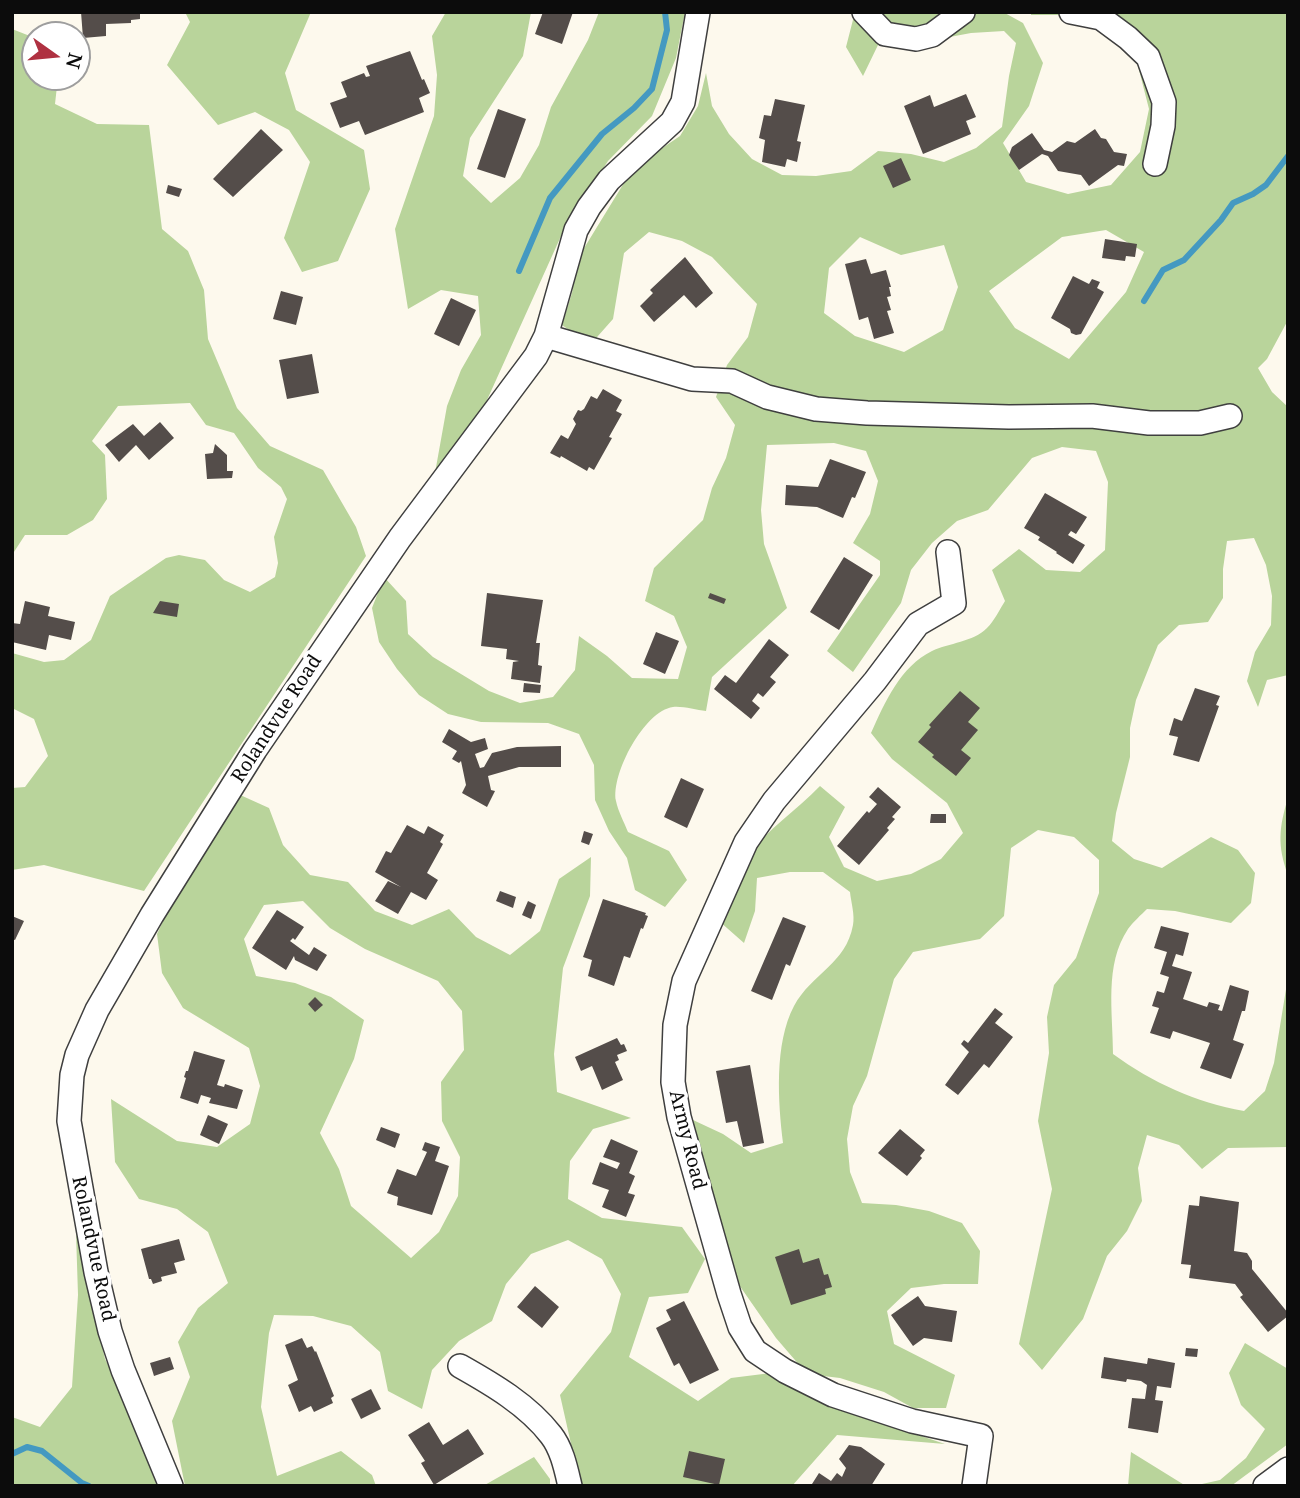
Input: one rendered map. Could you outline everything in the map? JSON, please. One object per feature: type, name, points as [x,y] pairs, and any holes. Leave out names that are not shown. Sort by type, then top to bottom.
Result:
[{"type":"street","name":"Rolandvue Road","points":[[171,1486],[123,1370],[110,1331],[96,1272],[69,1121],[72,1075],[77,1055],[97,1010],[152,915],[255,750],[400,538],[536,356],[547,336],[576,230],[589,207],[609,180],[672,122],[683,102],[698,12]]},
{"type":"street","points":[[864,12],[885,34],[916,39],[932,35],[963,12]]},
{"type":"street","points":[[1071,12],[1101,18],[1148,57],[1164,103],[1163,126],[1155,164]]},
{"type":"street","points":[[547,336],[692,379],[732,382],[767,397],[816,408],[867,413],[1009,417],[1092,416],[1149,423],[1200,424],[1230,416]]},
{"type":"street","name":"Army Road","points":[[948,552],[954,603],[918,624],[875,681],[774,801],[746,842],[684,981],[674,1025],[673,1082],[679,1116],[729,1294],[740,1327],[755,1351],[785,1371],[833,1395],[912,1421],[981,1436],[974,1486]]},
{"type":"street","points":[[460,1366],[497,1387],[552,1436],[565,1463],[570,1486]]},
{"type":"street","points":[[1265,1486],[1288,1469]]},
{"type":"green space","points":[[185,12],[311,12],[285,73],[296,110],[364,150],[370,189],[338,261],[302,272],[284,238],[310,162],[289,130],[255,112],[218,125],[167,65],[190,22]]},
{"type":"green space","points":[[446,12],[531,12],[523,56],[470,138],[463,176],[491,203],[520,178],[539,145],[551,107],[588,40],[599,12],[685,12],[676,58],[652,116],[608,161],[566,225],[478,420],[433,484],[447,406],[461,370],[481,335],[478,296],[441,290],[408,309],[395,229],[434,116],[437,75],[432,36]]},
{"type":"green space","points":[[855,12],[1003,12],[1023,23],[1043,63],[1029,106],[1003,143],[1026,182],[1068,194],[1111,185],[1140,152],[1149,109],[1138,66],[1117,28],[1075,15],[1031,15],[1031,12],[1288,12],[1288,320],[1267,359],[1258,368],[1272,392],[1288,407],[1288,675],[1267,680],[1258,707],[1247,681],[1255,652],[1271,625],[1272,596],[1266,565],[1254,538],[1227,541],[1223,598],[1208,622],[1179,625],[1158,645],[1136,700],[1130,728],[1130,757],[1112,841],[1134,859],[1162,868],[1211,837],[1238,850],[1255,873],[1251,903],[1231,923],[1175,911],[1147,909],[1130,926],[1120,943],[1113,973],[1111,1005],[1113,1054],[1143,1074],[1175,1090],[1244,1111],[1265,1091],[1274,1063],[1288,977],[1288,1147],[1228,1148],[1202,1169],[1179,1145],[1147,1135],[1138,1168],[1142,1201],[1127,1231],[1107,1256],[1083,1319],[1042,1370],[1019,1344],[1052,1189],[1038,1121],[1049,1053],[1047,1017],[1054,985],[1076,958],[1099,893],[1099,860],[1074,837],[1038,830],[1011,848],[1004,916],[980,939],[913,952],[894,979],[867,1076],[853,1106],[847,1139],[850,1172],[862,1203],[929,1211],[962,1223],[980,1251],[978,1284],[911,1288],[887,1311],[894,1344],[955,1375],[946,1408],[913,1408],[884,1392],[840,1378],[807,1374],[776,1338],[737,1282],[697,1154],[693,1120],[723,1134],[751,1153],[783,1143],[779,1073],[788,1021],[801,995],[843,949],[854,917],[850,892],[823,872],[790,872],[757,878],[755,911],[744,943],[719,921],[748,855],[820,786],[845,807],[829,837],[844,867],[877,881],[911,874],[941,859],[963,833],[947,803],[892,759],[871,733],[895,686],[911,666],[932,651],[981,633],[992,622],[1005,601],[992,570],[1019,549],[1046,570],[1080,572],[1105,550],[1108,482],[1096,451],[1062,447],[1032,458],[988,510],[957,521],[932,543],[911,570],[901,603],[853,672],[827,651],[880,575],[880,561],[853,543],[870,514],[878,481],[866,451],[834,443],[767,445],[761,510],[764,544],[787,608],[712,677],[706,711],[673,707],[662,711],[651,720],[632,745],[619,775],[616,801],[628,832],[669,851],[687,880],[665,907],[635,890],[627,858],[609,831],[595,800],[594,765],[579,734],[548,723],[481,722],[448,714],[419,695],[397,669],[379,642],[372,608],[384,577],[406,601],[408,634],[433,657],[489,691],[520,703],[553,697],[575,670],[579,636],[632,678],[678,679],[687,647],[674,616],[645,601],[654,568],[703,520],[735,425],[716,397],[727,365],[748,337],[757,304],[712,257],[682,241],[649,232],[624,253],[613,319],[590,345],[562,325],[572,293],[578,258],[627,178],[652,155],[680,136],[698,106],[706,73],[712,106],[729,134],[752,159],[782,175],[816,176],[851,171],[878,151],[911,154],[944,162],[976,148],[1002,127],[1016,43],[1004,31],[939,39],[907,29],[878,45],[863,76],[846,47]],"holes":[[[1106,230],[1144,252],[1126,292],[1069,359],[1015,328],[989,291],[1062,237]],[[860,237],[901,255],[944,245],[958,287],[943,330],[904,352],[855,336],[824,313],[829,268]]]},
{"type":"green space","points":[[12,29],[21,33],[21,91],[56,91],[55,104],[97,124],[149,125],[162,229],[188,251],[204,290],[208,339],[237,408],[270,446],[323,470],[356,527],[366,556],[144,891],[44,865],[12,870],[12,788],[25,787],[48,756],[34,719],[12,708],[12,653],[44,662],[64,660],[91,640],[110,596],[166,558],[179,555],[205,560],[224,580],[250,592],[275,577],[278,563],[274,537],[287,499],[281,487],[258,468],[234,433],[206,425],[190,403],[118,406],[92,441],[105,455],[107,499],[93,520],[67,535],[25,535],[12,555]]},
{"type":"green space","points":[[238,794],[269,808],[283,845],[310,875],[348,882],[375,911],[412,925],[449,909],[476,937],[510,955],[540,931],[559,879],[591,857],[590,896],[563,968],[554,1054],[557,1092],[631,1118],[593,1129],[570,1161],[568,1199],[602,1218],[682,1227],[705,1259],[688,1293],[649,1297],[629,1357],[698,1401],[731,1378],[771,1373],[832,1406],[945,1444],[837,1435],[792,1486],[578,1486],[560,1395],[611,1332],[621,1294],[602,1259],[568,1240],[531,1254],[506,1284],[492,1321],[459,1341],[432,1370],[422,1409],[388,1391],[380,1352],[351,1326],[313,1316],[274,1315],[269,1333],[261,1407],[277,1476],[341,1451],[372,1475],[376,1486],[185,1486],[172,1421],[190,1377],[178,1342],[198,1308],[228,1283],[208,1232],[177,1209],[139,1199],[115,1162],[111,1099],[177,1141],[217,1147],[250,1124],[260,1086],[249,1048],[183,1008],[162,973],[157,934],[191,861]],"holes":[[[303,901],[330,928],[365,949],[438,981],[462,1011],[464,1050],[441,1082],[442,1121],[460,1157],[458,1196],[439,1232],[411,1258],[351,1206],[339,1169],[320,1133],[354,1059],[364,1020],[331,997],[295,983],[256,976],[244,939],[264,905]]]},
{"type":"green space","points":[[1288,798],[1288,875],[1280,836]]},
{"type":"green space","points":[[76,1233],[105,1359],[126,1400],[157,1486],[12,1486],[12,1417],[40,1427],[72,1387],[78,1295]]},
{"type":"green space","points":[[1245,1343],[1288,1369],[1288,1444],[1231,1486],[1193,1486],[1220,1480],[1246,1458],[1265,1429],[1241,1405],[1229,1373]]},
{"type":"green space","points":[[1131,1452],[1186,1486],[1128,1486]]},
{"type":"green space","points":[[534,1457],[550,1479],[550,1486],[483,1486]]},
{"type":"building","points":[[81,12],[140,12],[140,19],[131,20],[131,23],[106,24],[106,36],[91,37],[91,21],[82,21]]},
{"type":"building","points":[[543,12],[573,12],[562,44],[535,34]]},
{"type":"building","points":[[410,51],[430,93],[419,98],[424,112],[365,135],[359,121],[340,128],[330,103],[347,97],[341,82],[364,73],[366,77],[370,76],[366,66]]},
{"type":"building","points":[[966,94],[976,117],[966,121],[971,134],[923,154],[904,106],[930,95],[934,107]]},
{"type":"building","points":[[775,99],[805,105],[797,141],[801,142],[797,162],[787,159],[785,167],[762,162],[765,140],[759,138],[764,115],[771,116]]},
{"type":"building","points":[[498,109],[526,119],[505,178],[477,169]]},
{"type":"building","points":[[261,129],[283,150],[233,197],[213,179]]},
{"type":"building","points":[[1095,129],[1101,138],[1106,139],[1114,152],[1127,154],[1124,166],[1118,165],[1089,186],[1081,175],[1058,171],[1048,156],[1042,154],[1019,170],[1009,155],[1012,147],[1032,133],[1044,150],[1052,152],[1067,141],[1075,143]]},
{"type":"building","points":[[901,158],[911,180],[893,188],[883,166]]},
{"type":"building","points":[[168,185],[182,189],[179,197],[166,193]]},
{"type":"building","points":[[1105,239],[1137,244],[1135,257],[1126,256],[1125,261],[1102,258]]},
{"type":"building","points":[[685,257],[713,293],[696,308],[684,295],[654,322],[640,306],[653,293],[650,290]]},
{"type":"building","points":[[866,259],[871,274],[886,270],[891,287],[891,296],[887,297],[891,310],[887,311],[894,333],[874,339],[868,317],[859,320],[845,264]]},
{"type":"building","points":[[1073,276],[1089,284],[1092,279],[1100,282],[1097,288],[1104,292],[1081,334],[1076,335],[1051,318]]},
{"type":"building","points":[[281,291],[303,297],[296,325],[273,319]]},
{"type":"building","points":[[451,298],[476,310],[459,346],[434,334]]},
{"type":"building","points":[[312,354],[319,393],[287,399],[279,360]]},
{"type":"building","points":[[603,389],[622,400],[616,411],[622,414],[594,470],[589,467],[587,471],[561,456],[560,458],[550,453],[561,435],[568,439],[576,424],[573,419],[578,410],[584,409],[591,396],[597,399]]},
{"type":"building","points":[[160,422],[174,438],[149,460],[136,445],[119,462],[105,445],[133,424],[144,436]]},
{"type":"building","points":[[215,444],[227,455],[227,471],[233,471],[232,478],[207,479],[205,454],[213,453]]},
{"type":"building","points":[[830,459],[866,472],[843,518],[817,507],[785,505],[786,485],[818,487]]},
{"type":"building","points":[[1045,493],[1087,517],[1076,534],[1071,531],[1068,535],[1085,545],[1073,564],[1038,540],[1040,537],[1024,528]]},
{"type":"building","points":[[844,557],[873,575],[839,630],[810,612]]},
{"type":"building","points":[[487,593],[543,600],[536,643],[540,643],[540,683],[511,679],[513,662],[519,661],[506,659],[507,649],[481,646]]},
{"type":"building","points":[[710,593],[726,599],[724,604],[708,598]]},
{"type":"building","points":[[25,601],[50,607],[48,616],[75,622],[71,640],[49,635],[46,650],[12,642],[12,623],[20,624]]},
{"type":"building","points":[[160,601],[179,604],[177,617],[153,613]]},
{"type":"building","points":[[656,632],[679,641],[665,674],[643,664]]},
{"type":"building","points":[[769,639],[789,655],[770,677],[776,682],[763,697],[758,693],[752,701],[760,708],[751,719],[714,689],[725,675],[736,683]]},
{"type":"building","points":[[524,683],[541,685],[540,693],[523,692]]},
{"type":"building","points":[[1195,688],[1220,696],[1199,762],[1173,755],[1178,737],[1169,735],[1174,718],[1182,721]]},
{"type":"building","points":[[960,691],[980,708],[968,722],[978,730],[961,750],[971,758],[956,776],[918,742],[931,727],[929,725]]},
{"type":"building","points":[[449,729],[471,742],[485,738],[488,749],[475,754],[480,768],[484,767],[492,753],[517,747],[561,746],[561,767],[519,767],[488,776],[491,790],[495,791],[487,807],[462,793],[466,785],[461,761],[459,763],[452,759],[457,751],[442,742]]},
{"type":"building","points":[[681,778],[704,789],[687,828],[664,817]]},
{"type":"building","points":[[878,787],[901,807],[892,817],[895,819],[887,828],[889,830],[859,865],[837,846],[867,811],[869,813],[877,804],[869,797]]},
{"type":"building","points":[[931,814],[946,814],[946,823],[930,823]]},
{"type":"building","points":[[407,825],[424,834],[428,826],[444,835],[440,842],[443,844],[427,873],[438,880],[426,900],[411,892],[398,914],[375,901],[388,881],[401,887],[375,872],[386,851],[391,853]]},
{"type":"building","points":[[584,831],[593,834],[589,845],[581,842]]},
{"type":"building","points":[[500,891],[516,897],[513,908],[496,901]]},
{"type":"building","points":[[603,899],[648,916],[630,958],[624,956],[614,986],[588,976],[592,960],[583,957]]},
{"type":"building","points":[[528,901],[536,905],[531,919],[522,915]]},
{"type":"building","points":[[277,910],[304,927],[295,940],[293,938],[290,941],[309,955],[314,947],[327,955],[317,971],[295,960],[294,956],[286,970],[252,948]]},
{"type":"building","points":[[12,916],[24,921],[15,940],[12,939]]},
{"type":"building","points":[[783,917],[806,926],[790,966],[786,964],[772,1000],[751,991]]},
{"type":"building","points":[[1161,926],[1189,933],[1183,956],[1176,954],[1172,966],[1192,972],[1183,999],[1207,1007],[1209,1002],[1220,1005],[1218,1010],[1222,1011],[1230,985],[1249,991],[1245,1011],[1242,1011],[1233,1040],[1244,1044],[1231,1079],[1200,1068],[1210,1043],[1173,1031],[1170,1039],[1150,1033],[1159,1008],[1152,1006],[1157,991],[1164,993],[1169,977],[1160,974],[1167,952],[1154,948]]},
{"type":"building","points":[[315,997],[323,1005],[315,1012],[308,1004]]},
{"type":"building","points":[[995,1008],[1003,1014],[995,1023],[1013,1037],[989,1068],[984,1064],[958,1095],[945,1085],[969,1052],[961,1044],[964,1040],[968,1043]]},
{"type":"building","points":[[617,1038],[627,1051],[617,1055],[619,1060],[615,1062],[623,1080],[602,1090],[592,1066],[581,1071],[575,1057]]},
{"type":"building","points":[[194,1051],[225,1060],[217,1085],[224,1087],[225,1084],[243,1090],[237,1109],[209,1103],[211,1098],[201,1095],[198,1104],[180,1098],[186,1078],[184,1077]]},
{"type":"building","points":[[750,1065],[764,1143],[743,1147],[737,1121],[726,1123],[716,1071]]},
{"type":"building","points":[[208,1115],[228,1124],[219,1144],[200,1135]]},
{"type":"building","points":[[381,1127],[400,1134],[395,1148],[376,1140]]},
{"type":"building","points":[[900,1129],[925,1150],[907,1176],[878,1153]]},
{"type":"building","points":[[611,1139],[638,1151],[629,1173],[635,1176],[628,1193],[635,1195],[626,1217],[602,1207],[609,1190],[592,1184],[600,1162],[617,1169],[620,1163],[603,1157]]},
{"type":"building","points":[[425,1142],[440,1147],[435,1161],[449,1166],[432,1215],[397,1205],[398,1197],[387,1193],[397,1169],[416,1176],[427,1152],[422,1150]]},
{"type":"building","points":[[1200,1196],[1239,1202],[1234,1251],[1247,1253],[1252,1261],[1252,1269],[1288,1313],[1288,1316],[1268,1332],[1240,1297],[1243,1295],[1235,1284],[1189,1278],[1191,1265],[1181,1264],[1189,1205],[1199,1206]]},
{"type":"building","points":[[179,1239],[185,1260],[174,1263],[177,1273],[161,1277],[162,1281],[153,1284],[149,1279],[141,1249]]},
{"type":"building","points":[[799,1249],[803,1263],[819,1258],[824,1275],[828,1274],[832,1287],[825,1289],[826,1294],[791,1305],[775,1257]]},
{"type":"building","points":[[535,1286],[559,1307],[542,1328],[517,1307]]},
{"type":"building","points":[[918,1296],[925,1306],[957,1311],[952,1342],[924,1338],[913,1346],[891,1315]]},
{"type":"building","points":[[684,1301],[719,1370],[690,1384],[679,1363],[674,1366],[656,1328],[671,1320],[666,1310]]},
{"type":"building","points":[[302,1338],[307,1348],[312,1346],[316,1351],[334,1396],[331,1398],[333,1403],[314,1412],[311,1406],[299,1412],[288,1385],[298,1380],[285,1345]]},
{"type":"building","points":[[1186,1348],[1198,1349],[1197,1357],[1185,1356]]},
{"type":"building","points":[[170,1357],[174,1369],[154,1376],[150,1363]]},
{"type":"building","points":[[1104,1357],[1147,1364],[1148,1358],[1175,1363],[1171,1388],[1157,1386],[1155,1400],[1163,1401],[1158,1433],[1128,1428],[1132,1398],[1145,1399],[1147,1385],[1141,1381],[1127,1379],[1126,1382],[1101,1378]]},
{"type":"building","points":[[371,1389],[381,1409],[361,1419],[351,1399]]},
{"type":"building","points":[[429,1422],[443,1445],[468,1429],[484,1454],[434,1485],[421,1463],[425,1461],[408,1435]]},
{"type":"building","points":[[849,1445],[861,1447],[885,1464],[871,1486],[812,1484],[819,1473],[831,1481],[837,1473],[842,1477],[846,1468],[839,1459]]},
{"type":"building","points":[[689,1451],[725,1459],[719,1485],[683,1477]]},
{"type":"waterway","points":[[519,271],[550,198],[602,134],[652,89],[667,30],[665,12]]},
{"type":"waterway","points":[[1144,301],[1163,270],[1184,260],[1233,203],[1266,185],[1288,156]]},
{"type":"waterway","points":[[12,1454],[27,1447],[42,1451],[89,1486]]}]
